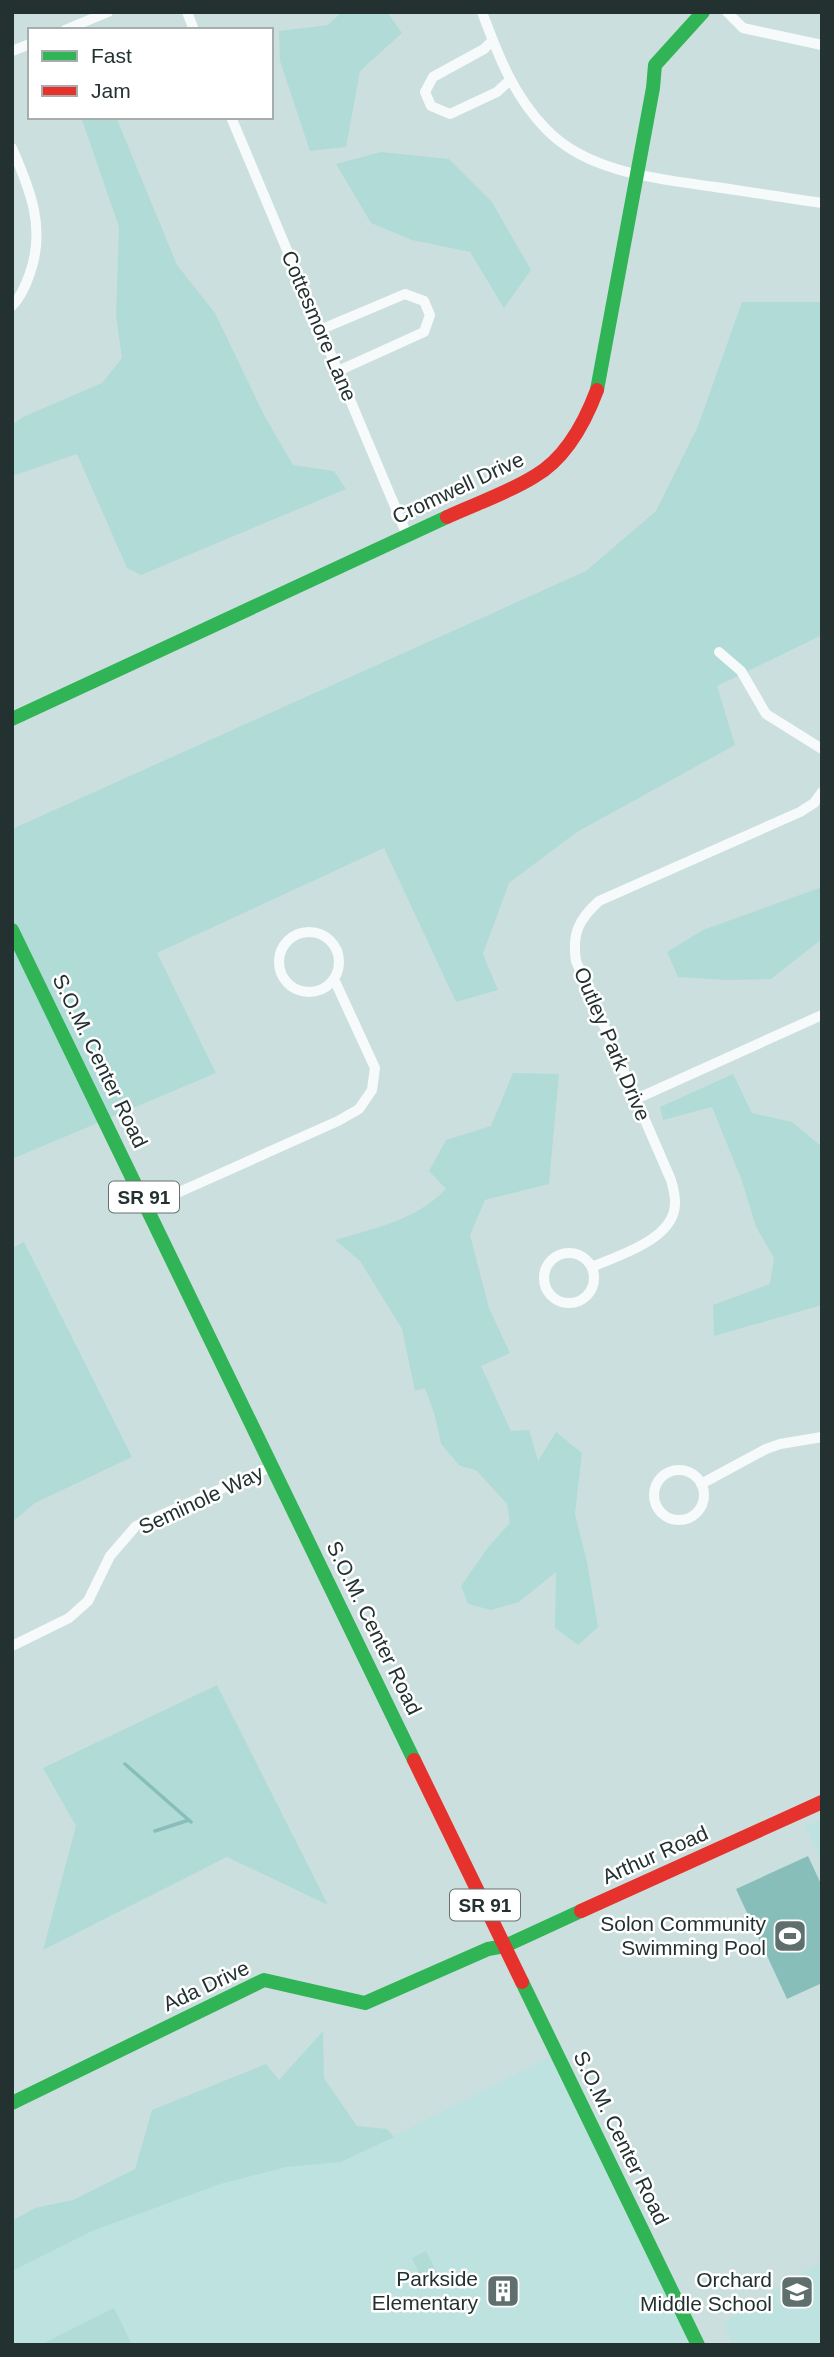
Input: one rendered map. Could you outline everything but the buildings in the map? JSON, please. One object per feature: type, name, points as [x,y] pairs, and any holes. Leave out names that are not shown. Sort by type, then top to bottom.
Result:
[{"type":"street","points":[[70,28],[108,12]]},
{"type":"street","points":[[482,12],[509,81],[546,130],[594,161],[635,176],[822,203]]},
{"type":"street","name":"Cromwell Drive","points":[[12,719],[536,476],[574,440],[588,416],[600,382],[655,65],[703,12]]},
{"type":"street","points":[[727,12],[743,28],[822,45]]},
{"type":"street","points":[[493,40],[484,49],[433,76],[425,92],[431,106],[450,114],[496,92],[509,81]]},
{"type":"street","name":"Cottesmore Lane","points":[[232,119],[407,536]]},
{"type":"street","points":[[12,148],[35,206],[38,229],[36,257],[27,281],[12,306]]},
{"type":"street","points":[[322,329],[405,294],[424,300],[430,316],[424,332],[338,371]]},
{"type":"street","points":[[719,652],[741,671],[766,714],[822,749]]},
{"type":"street","name":"Outley Park Drive","points":[[592,1267],[654,1239],[669,1223],[676,1204],[671,1180],[576,961],[573,942],[586,912],[598,901],[800,812],[814,803],[822,792]]},
{"type":"street","name":"S.O.M. Center Road","points":[[12,930],[698,2345]]},
{"type":"street","points":[[148,1206],[338,1121],[359,1109],[372,1090],[375,1068],[334,979],[339,959],[330,941],[312,932],[302,933],[285,943],[280,951],[279,971],[291,987],[299,991],[319,991],[334,979]]},
{"type":"street","points":[[636,1099],[822,1015]]},
{"type":"street","points":[[564,1253],[580,1255],[592,1267],[594,1283],[586,1297],[579,1301],[570,1303],[555,1299],[545,1286],[545,1269],[556,1256],[564,1253]]},
{"type":"street","points":[[701,1484],[766,1449],[822,1437]]},
{"type":"street","name":"Seminole Way","points":[[12,1646],[69,1618],[88,1601],[110,1556],[136,1526],[273,1466]]},
{"type":"street","points":[[682,1471],[690,1473],[701,1484],[701,1506],[692,1517],[678,1520],[670,1518],[658,1509],[654,1494],[660,1479],[667,1474],[682,1471]]},
{"type":"street","name":"Arthur Road","points":[[505,1946],[822,1802]]},
{"type":"street","name":"Ada Drive","points":[[12,2103],[264,1980],[365,2003],[488,1949],[505,1946]]},
{"type":"shaded area","points":[[342,12],[387,12],[402,33],[360,71],[346,147],[310,151],[280,61],[279,31],[328,25]]},
{"type":"shaded area","points":[[82,119],[117,119],[177,265],[215,313],[264,415],[293,465],[334,471],[346,489],[141,575],[127,568],[77,454],[12,476],[12,425],[23,417],[102,383],[122,358],[116,316],[119,227]]},
{"type":"shaded area","points":[[381,152],[449,159],[492,202],[531,270],[504,308],[470,252],[412,240],[371,223],[336,164]]},
{"type":"shaded area","points":[[742,302],[822,302],[822,635],[717,686],[735,745],[577,832],[509,883],[483,954],[498,990],[456,1002],[384,848],[157,953],[216,1073],[12,1159],[12,829],[586,571],[656,511],[698,426]]},
{"type":"shaded area","points":[[822,887],[822,939],[771,979],[678,977],[667,952],[703,930]]},
{"type":"shaded area","points":[[513,1073],[559,1074],[549,1184],[485,1200],[470,1235],[489,1308],[510,1353],[481,1366],[511,1431],[529,1430],[538,1461],[556,1432],[582,1453],[575,1514],[587,1562],[598,1627],[578,1645],[555,1628],[556,1572],[519,1602],[491,1610],[468,1604],[461,1586],[489,1546],[510,1523],[507,1504],[476,1470],[460,1466],[441,1444],[425,1388],[415,1391],[402,1329],[360,1261],[335,1240],[409,1216],[446,1189],[429,1171],[446,1140],[491,1126]]},
{"type":"shaded area","points":[[733,1074],[752,1113],[792,1122],[822,1147],[822,1305],[714,1336],[713,1305],[770,1284],[774,1258],[756,1227],[742,1181],[712,1107],[663,1120],[660,1107]]},
{"type":"shaded area","points":[[24,1242],[132,1457],[35,1503],[12,1522],[12,1248]]},
{"type":"shaded area","points":[[217,1685],[328,1905],[227,1857],[43,1950],[76,1826],[43,1768]]},
{"type":"shaded area","points":[[822,1819],[822,1862],[805,1827]]},
{"type":"shaded area","name":"Solon Community Swimming Pool","points":[[808,1856],[822,1886],[822,1983],[787,1999],[736,1889]]},
{"type":"shaded area","points":[[323,2031],[324,2078],[357,2126],[387,2129],[394,2137],[341,2162],[286,2167],[220,2184],[92,2231],[12,2271],[12,2221],[35,2208],[73,2200],[135,2169],[152,2110],[266,2064],[279,2080]]},
{"type":"shaded area","points":[[557,2053],[698,2345],[12,2345],[12,2263],[241,2150],[343,2162]]},
{"type":"shaded area","points":[[426,2251],[441,2281],[426,2288],[412,2258]]},
{"type":"shaded area","name":"Orchard Middle School","points":[[822,2260],[822,2345],[733,2345],[723,2323]]},
{"type":"shaded area","points":[[114,2308],[132,2345],[40,2345]]},
{"type":"waterway","points":[[125,1764],[191,1822]]},
{"type":"waterway","points":[[155,1831],[189,1820]]},
{"type":"traffic: fast","points":[[597,390],[655,65],[703,12]]},
{"type":"traffic: fast","points":[[12,719],[447,517]]},
{"type":"traffic: fast","points":[[12,930],[414,1760]]},
{"type":"traffic: fast","points":[[12,2103],[264,1980],[365,2003],[488,1949],[505,1946],[581,1911]]},
{"type":"traffic: fast","points":[[522,1982],[698,2345]]},
{"type":"traffic: jam","points":[[447,517],[514,488],[546,468],[573,438],[597,390]]},
{"type":"traffic: jam","points":[[414,1760],[522,1982]]},
{"type":"traffic: jam","points":[[581,1911],[822,1802]]},
{"type":"place","name":"Solon Community Swimming Pool","points":[[790,1936]]},
{"type":"place","name":"Parkside Elementary","points":[[503,2291]]},
{"type":"place","name":"Orchard Middle School","points":[[797,2292]]}]
